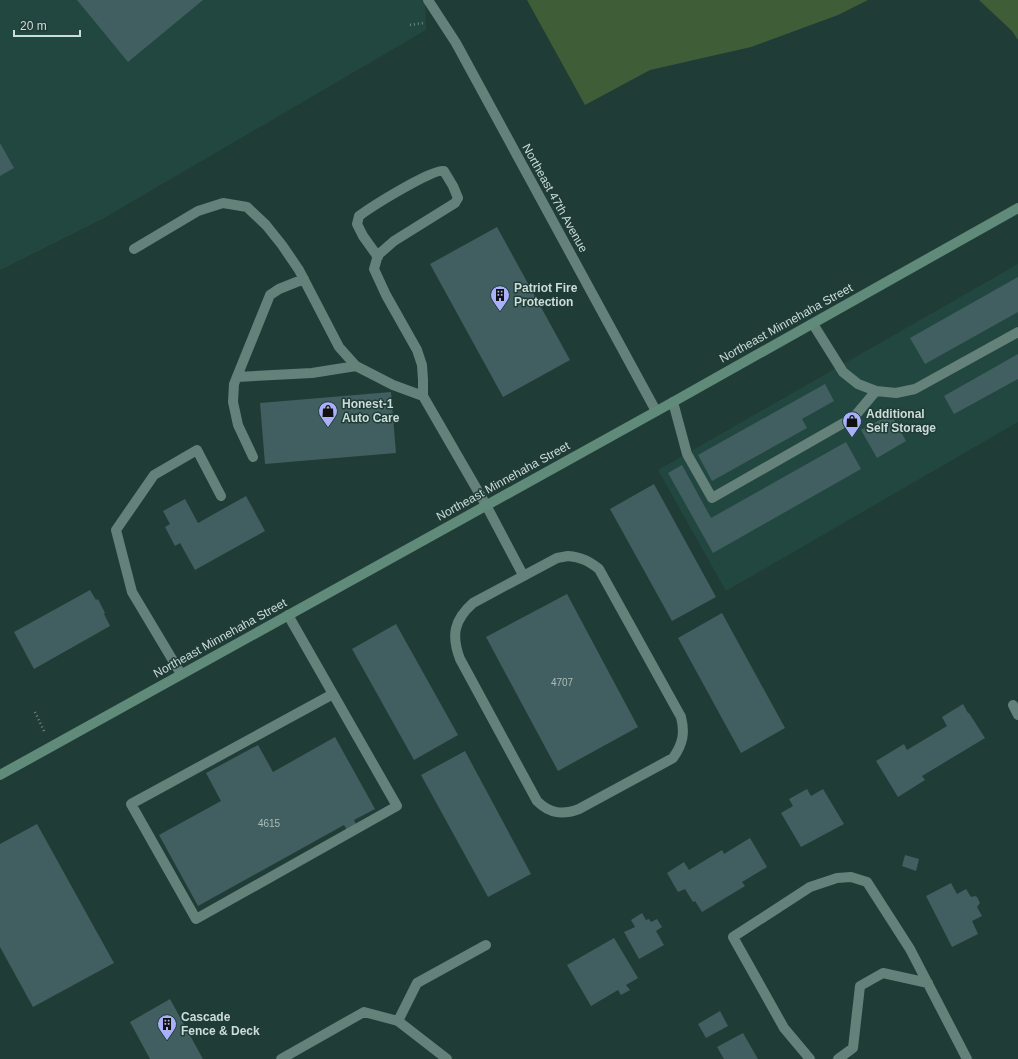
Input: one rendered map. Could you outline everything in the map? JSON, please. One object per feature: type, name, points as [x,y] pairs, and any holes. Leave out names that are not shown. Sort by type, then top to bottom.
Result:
[{"type":"main road","name":"Northeast Minnehaha Street","points":[[0,775],[673,402],[1018,208]]},
{"type":"street","name":"Northeast 47th Avenue","points":[[428,0],[456,43],[656,411]]},
{"type":"street","points":[[378,257],[363,236],[357,224],[359,216],[372,206],[427,176],[440,170],[444,171],[458,198],[455,203],[394,241],[378,254],[378,257],[374,268],[386,295],[417,350],[422,366],[424,380],[423,396],[486,505],[523,575]]},
{"type":"street","points":[[134,249],[198,211],[223,203],[247,207],[266,225],[299,270],[338,347],[356,366],[392,385],[423,396]]},
{"type":"street","points":[[253,457],[238,425],[233,402],[234,384],[270,295],[279,289],[304,278]]},
{"type":"street","points":[[812,324],[843,372],[858,384],[876,392],[896,393],[915,389],[1018,332]]},
{"type":"street","points":[[237,377],[312,373],[356,366]]},
{"type":"street","points":[[673,402],[686,454],[712,498],[854,416],[876,392]]},
{"type":"street","points":[[181,674],[132,592],[116,530],[154,475],[197,450],[221,496]]},
{"type":"street","points":[[568,556],[580,557],[599,569],[681,717],[684,728],[683,739],[673,758],[571,812],[552,812],[544,808],[537,801],[460,659],[455,647],[454,635],[464,612],[473,603],[523,575],[557,558],[568,556]]},
{"type":"street","points":[[288,615],[397,806],[196,919],[131,804],[333,694]]},
{"type":"street","points":[[1013,705],[1018,715]]},
{"type":"street","points":[[810,1059],[784,1028],[733,937],[810,887],[837,878],[852,877],[867,882],[910,949],[967,1059]]},
{"type":"street","points":[[398,1021],[417,983],[486,945]]},
{"type":"street","points":[[838,1059],[853,1048],[860,986],[883,973],[928,983]]},
{"type":"street","points":[[281,1059],[364,1012],[398,1021],[447,1059]]},
{"type":"path","points":[[35,712],[52,747]]},
{"type":"shaded area","points":[[0,0],[425,0],[426,30],[104,218],[0,270]]},
{"type":"shaded area","name":"Additional Self Storage","points":[[1018,264],[1018,422],[726,591],[658,470]]},
{"type":"green space","points":[[527,0],[868,0],[838,15],[751,47],[650,70],[585,105]]},
{"type":"green space","points":[[979,0],[1018,0],[1018,40],[1012,31]]},
{"type":"building","points":[[77,0],[203,0],[128,62]]},
{"type":"building","points":[[0,143],[14,168],[0,176]]},
{"type":"building","name":"Patriot Fire Protection","points":[[497,227],[570,360],[503,397],[430,264]]},
{"type":"building","points":[[1018,277],[1018,312],[925,364],[910,338]]},
{"type":"building","points":[[1018,354],[1018,379],[954,414],[944,396]]},
{"type":"building","points":[[825,384],[834,401],[802,419],[807,428],[712,481],[698,455]]},
{"type":"building","name":"Honest-1 Auto Care","points":[[391,392],[396,453],[265,464],[260,403]]},
{"type":"building","points":[[891,414],[906,441],[877,458],[861,430]]},
{"type":"building","points":[[846,442],[861,469],[713,553],[668,473],[682,465],[711,518]]},
{"type":"building","points":[[654,484],[716,597],[672,621],[610,509]]},
{"type":"building","points":[[246,496],[265,531],[195,570],[180,543],[175,546],[165,527],[170,524],[163,511],[185,499],[198,523]]},
{"type":"building","points":[[90,590],[96,600],[98,599],[110,626],[34,669],[14,632]]},
{"type":"building","points":[[567,594],[638,727],[558,771],[486,637]]},
{"type":"building","points":[[722,613],[785,728],[741,753],[678,638]]},
{"type":"building","points":[[396,624],[458,735],[414,760],[352,649]]},
{"type":"building","points":[[963,704],[985,738],[922,776],[925,780],[898,797],[876,761],[904,744],[907,750],[947,726],[942,717]]},
{"type":"building","points":[[335,737],[375,809],[354,820],[357,826],[348,832],[344,825],[198,906],[159,835],[221,801],[206,773],[258,745],[273,772]]},
{"type":"building","points":[[465,751],[531,874],[488,897],[421,775]]},
{"type":"building","points":[[807,789],[811,796],[823,789],[844,824],[801,847],[781,813],[793,806],[789,799]]},
{"type":"building","points":[[37,824],[114,963],[33,1007],[0,947],[0,844]]},
{"type":"building","points":[[750,838],[767,867],[742,882],[745,886],[702,912],[695,901],[693,902],[685,889],[678,892],[667,873],[684,862],[689,870],[722,850],[724,854]]},
{"type":"building","points":[[905,855],[919,859],[916,871],[902,866]]},
{"type":"building","points":[[951,883],[957,894],[966,889],[971,897],[977,897],[980,903],[977,907],[982,916],[972,921],[978,934],[952,947],[926,896]]},
{"type":"building","points":[[642,913],[646,920],[649,919],[651,922],[657,919],[662,927],[656,931],[664,945],[639,959],[624,932],[635,927],[631,920]]},
{"type":"building","points":[[614,938],[638,978],[626,985],[630,990],[621,995],[618,990],[591,1006],[567,965]]},
{"type":"building","name":"Cascade Fence & Deck","points":[[170,999],[203,1059],[150,1059],[130,1022]]},
{"type":"building","points":[[720,1011],[728,1026],[706,1038],[698,1024]]},
{"type":"building","points":[[743,1033],[758,1059],[724,1059],[717,1047]]},
{"type":"place","name":"Patriot Fire Protection","points":[[500,312]]},
{"type":"place","name":"Honest-1 Auto Care","points":[[328,428]]},
{"type":"place","name":"Additional Self Storage","points":[[852,438]]},
{"type":"place","name":"Cascade Fence & Deck","points":[[167,1041]]}]
